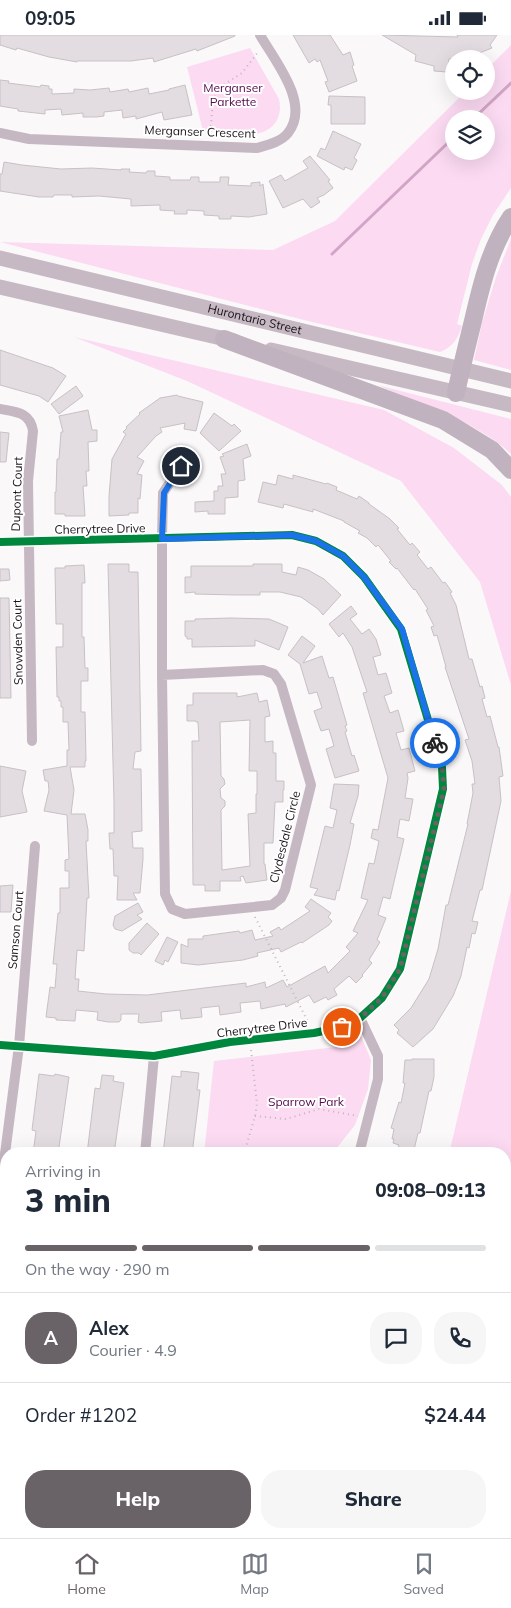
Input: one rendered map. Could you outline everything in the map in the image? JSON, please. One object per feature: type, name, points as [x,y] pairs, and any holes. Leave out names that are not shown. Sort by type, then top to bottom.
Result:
[{"type":"highway","points":[[456,393],[460,370],[488,264],[511,217]]},
{"type":"highway","points":[[224,339],[443,420],[492,450],[511,470]]},
{"type":"main road","name":"Hurontario Street","points":[[0,258],[511,381]]},
{"type":"main road","name":"Hurontario Street","points":[[0,287],[511,405]]},
{"type":"street","name":"Merganser Crescent","points":[[0,133],[29,139],[257,148],[272,144],[288,134],[295,120],[296,106],[292,91],[260,35]]},
{"type":"street","name":"Dupont Court","points":[[0,409],[22,413],[32,423],[33,431],[28,481],[28,542]]},
{"type":"street","name":"Clydesdale Circle","points":[[162,675],[262,670],[274,674],[281,684],[311,785],[281,898],[272,905],[185,914],[172,909],[165,894],[162,675],[162,539],[164,493],[181,466]]},
{"type":"street","name":"Cherrytree Drive","points":[[0,542],[292,535],[316,541],[343,556],[364,577],[402,629],[442,767],[444,789],[400,969],[382,998],[360,1018],[342,1027],[314,1033],[230,1042],[154,1057],[0,1045]]},
{"type":"street","name":"Snowden Court","points":[[28,542],[32,741]]},
{"type":"street","name":"Samson Court","points":[[6,1147],[19,1046],[35,846]]},
{"type":"street","points":[[360,1018],[378,1056],[378,1079],[361,1147]]},
{"type":"street","points":[[146,1147],[154,1057]]},
{"type":"path","points":[[210,146],[213,101],[216,93],[222,86],[242,73],[258,52],[266,45]]},
{"type":"path","points":[[250,908],[314,1033]]},
{"type":"path","points":[[246,1147],[257,1104],[250,1040]]},
{"type":"path","points":[[255,1116],[286,1119],[319,1109],[367,1118]]},
{"type":"green space","points":[[511,45],[511,188],[493,215],[481,239],[472,264],[457,324],[462,326],[459,334],[452,345],[440,352],[308,321],[0,242],[273,250],[335,221],[445,112],[445,160],[495,160],[495,110],[447,110],[457,100],[495,100],[495,61]]},
{"type":"green space","name":"Merganser Parkette","points":[[250,48],[279,99],[280,112],[276,122],[267,130],[255,134],[203,131],[187,67]]},
{"type":"green space","points":[[511,239],[511,370],[474,360],[482,323],[496,277]]},
{"type":"green space","points":[[74,337],[384,410],[454,448],[502,485],[511,497],[511,685],[480,582],[401,481],[187,381]]},
{"type":"green space","points":[[377,385],[511,419],[511,454],[482,432],[465,423]]},
{"type":"green space","points":[[511,891],[511,1147],[451,1147]]},
{"type":"green space","name":"Sparrow Park","points":[[361,1036],[371,1060],[368,1089],[355,1125],[338,1147],[205,1147],[214,1061],[336,1047]]},
{"type":"building","points":[[0,35],[235,36],[197,51],[196,49],[154,62],[153,58],[131,61],[77,62],[0,45]]},
{"type":"building","points":[[293,35],[330,35],[343,55],[350,52],[357,81],[329,92],[325,82],[328,81],[320,60],[317,62],[315,59],[309,63]]},
{"type":"building","points":[[382,35],[458,37],[457,35],[497,35],[490,45],[492,48],[487,50],[445,50],[445,72],[434,71],[434,66],[415,61],[416,55]]},
{"type":"building","points":[[0,80],[9,81],[8,83],[40,87],[41,85],[49,86],[49,89],[52,89],[52,94],[74,93],[74,89],[109,88],[110,92],[128,89],[129,92],[148,88],[149,94],[185,85],[192,115],[164,120],[162,112],[136,119],[136,116],[123,118],[122,110],[104,112],[104,116],[96,117],[83,117],[83,113],[62,115],[61,109],[45,110],[45,114],[18,111],[18,109],[0,106]]},
{"type":"building","points":[[329,96],[365,97],[365,124],[331,124],[331,105],[328,105]]},
{"type":"building","points":[[333,131],[361,144],[354,158],[357,160],[352,170],[345,167],[344,170],[317,156],[321,148],[325,150]]},
{"type":"building","points":[[310,156],[330,180],[328,181],[333,188],[317,198],[320,202],[311,208],[303,199],[283,208],[269,181],[281,175],[285,181],[308,168],[303,161]]},
{"type":"building","points":[[4,162],[61,169],[130,169],[129,172],[146,173],[147,171],[155,171],[155,176],[170,177],[170,180],[190,180],[191,177],[199,177],[199,182],[220,182],[220,177],[229,177],[228,185],[251,186],[251,183],[260,182],[260,186],[263,184],[267,214],[249,217],[231,216],[231,219],[219,219],[219,216],[204,215],[204,211],[187,210],[187,214],[174,214],[175,211],[160,210],[160,205],[131,206],[131,199],[99,196],[72,197],[72,195],[39,197],[0,191],[0,174],[2,174]]},
{"type":"building","points":[[0,350],[53,368],[66,376],[48,402],[39,396],[0,385]]},
{"type":"building","points":[[76,386],[83,396],[59,414],[51,404]]},
{"type":"building","points":[[177,395],[203,402],[196,431],[184,429],[185,423],[160,428],[162,432],[137,457],[144,461],[137,474],[142,475],[140,499],[138,498],[138,513],[109,516],[112,459],[126,434],[123,432],[139,413],[160,398]]},
{"type":"building","points":[[88,410],[92,430],[97,430],[97,441],[88,442],[89,471],[86,471],[87,486],[83,486],[85,516],[55,514],[57,459],[59,459],[61,432],[63,432],[59,416]]},
{"type":"building","points":[[214,413],[232,426],[234,424],[241,431],[219,451],[200,433]]},
{"type":"building","points":[[0,432],[9,433],[6,462],[0,462]]},
{"type":"building","points":[[247,444],[251,456],[243,459],[245,480],[238,481],[238,497],[225,498],[225,514],[208,514],[208,511],[195,512],[195,502],[214,501],[214,491],[218,491],[218,486],[223,486],[221,474],[226,474],[220,457],[224,456],[222,454]]},
{"type":"building","points":[[278,475],[293,479],[293,475],[327,483],[337,487],[336,490],[357,499],[359,496],[399,528],[397,529],[410,545],[412,543],[420,552],[417,555],[428,569],[431,567],[443,583],[445,582],[452,592],[450,593],[456,605],[469,659],[472,659],[480,687],[482,686],[485,698],[482,699],[487,717],[490,716],[499,747],[503,776],[499,777],[501,801],[482,890],[480,890],[472,921],[478,922],[475,934],[472,933],[469,948],[467,947],[461,976],[453,996],[433,1029],[413,1047],[397,1033],[399,1030],[394,1025],[411,1008],[429,979],[438,949],[446,905],[448,905],[468,824],[473,793],[472,784],[475,784],[472,761],[465,740],[469,739],[445,667],[437,635],[434,636],[431,627],[434,626],[426,610],[428,609],[415,589],[397,568],[389,562],[391,561],[378,545],[376,547],[367,538],[358,533],[360,531],[344,521],[313,509],[313,512],[284,504],[283,508],[258,502],[263,482],[276,485]]},
{"type":"building","points":[[108,564],[129,564],[129,572],[138,572],[141,751],[135,752],[133,769],[141,769],[142,831],[132,832],[133,848],[143,848],[143,859],[140,893],[133,893],[137,900],[117,900],[118,876],[114,876],[113,849],[110,849],[109,833],[114,833],[114,803]]},
{"type":"building","points":[[253,564],[282,564],[282,572],[296,575],[298,567],[308,570],[324,579],[341,595],[323,615],[301,597],[280,592],[260,592],[260,595],[185,593],[185,577],[191,577],[191,566],[253,566]]},
{"type":"building","points":[[84,565],[82,637],[84,637],[85,668],[88,668],[88,681],[81,681],[81,712],[85,712],[86,761],[85,767],[70,767],[74,790],[71,814],[85,814],[88,830],[88,841],[86,841],[89,898],[87,898],[84,951],[77,950],[75,979],[79,979],[78,991],[147,995],[246,983],[246,987],[265,982],[266,988],[283,980],[287,987],[325,966],[328,973],[350,951],[346,947],[358,933],[353,931],[368,900],[361,898],[369,863],[374,864],[379,841],[371,838],[373,829],[378,830],[388,778],[363,693],[367,692],[352,647],[343,633],[339,637],[329,624],[351,606],[357,614],[350,619],[362,634],[369,629],[376,639],[381,655],[373,657],[378,675],[386,673],[392,693],[384,696],[390,713],[398,710],[404,731],[396,733],[401,750],[409,748],[415,771],[407,773],[405,798],[413,799],[409,821],[400,819],[397,837],[404,839],[390,899],[383,897],[378,915],[386,918],[377,940],[380,942],[369,960],[372,963],[363,976],[356,983],[349,976],[334,989],[337,995],[328,1000],[326,997],[314,1003],[309,995],[286,1007],[285,1004],[261,1009],[260,1001],[240,1003],[241,1012],[220,1015],[219,1006],[201,1008],[202,1017],[192,1018],[181,1019],[180,1010],[161,1012],[162,1021],[141,1023],[138,1022],[139,1014],[121,1014],[119,1022],[108,1022],[97,1020],[98,1012],[76,1010],[75,1021],[56,1020],[56,1018],[46,1017],[50,987],[55,988],[57,964],[53,964],[58,913],[60,913],[60,888],[69,888],[69,871],[65,871],[65,860],[69,859],[67,815],[44,811],[49,790],[48,781],[45,781],[43,770],[67,766],[67,750],[69,750],[68,722],[63,722],[63,707],[61,707],[59,697],[57,697],[56,647],[63,647],[63,624],[56,624],[55,568]]},
{"type":"building","points":[[0,569],[9,569],[10,580],[0,581]]},
{"type":"building","points":[[0,598],[9,598],[11,698],[0,698]]},
{"type":"building","points":[[231,618],[269,619],[288,627],[279,650],[255,640],[255,646],[192,647],[192,639],[187,639],[185,636],[185,621]]},
{"type":"building","points":[[302,636],[315,646],[303,663],[322,656],[329,678],[333,677],[347,725],[345,726],[347,731],[345,732],[352,756],[354,755],[359,771],[335,778],[326,749],[334,746],[329,729],[321,731],[314,711],[322,708],[317,692],[309,694],[300,664],[288,655]]},
{"type":"building","points":[[193,693],[237,693],[237,697],[257,693],[259,702],[267,700],[270,716],[265,717],[265,742],[273,741],[273,753],[276,753],[276,781],[284,781],[284,790],[283,802],[275,802],[273,843],[264,843],[264,864],[267,880],[246,883],[243,876],[240,877],[241,881],[220,881],[220,891],[205,891],[205,885],[193,885],[192,741],[199,741],[198,722],[187,721],[187,705],[193,705]],"holes":[[[250,720],[249,771],[257,771],[256,813],[248,814],[250,866],[222,870],[221,810],[225,806],[225,801],[221,798],[220,789],[225,784],[221,776],[220,722]]]},
{"type":"building","points":[[0,766],[26,771],[22,791],[27,812],[0,817]]},
{"type":"building","points":[[334,784],[359,785],[358,796],[350,823],[354,824],[350,845],[335,900],[314,895],[318,889],[310,887],[325,826],[333,828],[337,810],[330,808]]},
{"type":"building","points":[[13,885],[11,912],[0,912],[0,886]]},
{"type":"building","points":[[311,899],[331,913],[328,917],[332,921],[302,943],[281,952],[279,948],[257,953],[258,956],[243,960],[198,965],[181,963],[181,944],[188,947],[188,939],[203,939],[203,936],[239,931],[240,933],[252,930],[255,940],[273,936],[270,932],[279,927],[281,930],[310,911],[305,907]]},
{"type":"building","points":[[138,903],[143,912],[137,915],[142,919],[122,931],[115,929],[113,925],[115,916]]},
{"type":"building","points":[[147,923],[159,934],[141,955],[133,953],[129,950],[129,943]]},
{"type":"building","points":[[167,937],[178,942],[168,962],[165,960],[163,965],[155,961]]},
{"type":"building","points":[[434,1059],[434,1077],[415,1147],[398,1147],[399,1145],[393,1143],[394,1129],[391,1128],[399,1102],[401,1103],[405,1083],[403,1083],[405,1060]]},
{"type":"building","points":[[181,1071],[199,1073],[197,1090],[200,1090],[193,1147],[164,1147],[172,1076],[181,1077]]},
{"type":"building","points":[[39,1074],[54,1076],[55,1074],[69,1077],[59,1147],[34,1147],[36,1131],[32,1130]]},
{"type":"building","points":[[102,1075],[114,1076],[113,1081],[124,1083],[115,1147],[88,1147],[95,1088],[100,1089]]},
{"type":"waterway","points":[[482,110],[511,83]]},
{"type":"waterway","points":[[332,254],[445,146]]},
{"type":"cycle path","points":[[0,542],[292,535],[316,541],[343,556],[364,577],[401,629],[442,767],[443,789],[400,969],[382,998],[360,1018],[342,1027],[314,1033],[230,1042],[154,1056],[0,1045]]},
{"type":"way so far","points":[[342,1027],[360,1018],[382,998],[400,969],[444,789],[442,767],[435,743]]},
{"type":"route","points":[[181,466],[164,493],[162,539],[292,535],[316,541],[343,556],[364,577],[402,629],[435,743]]}]
